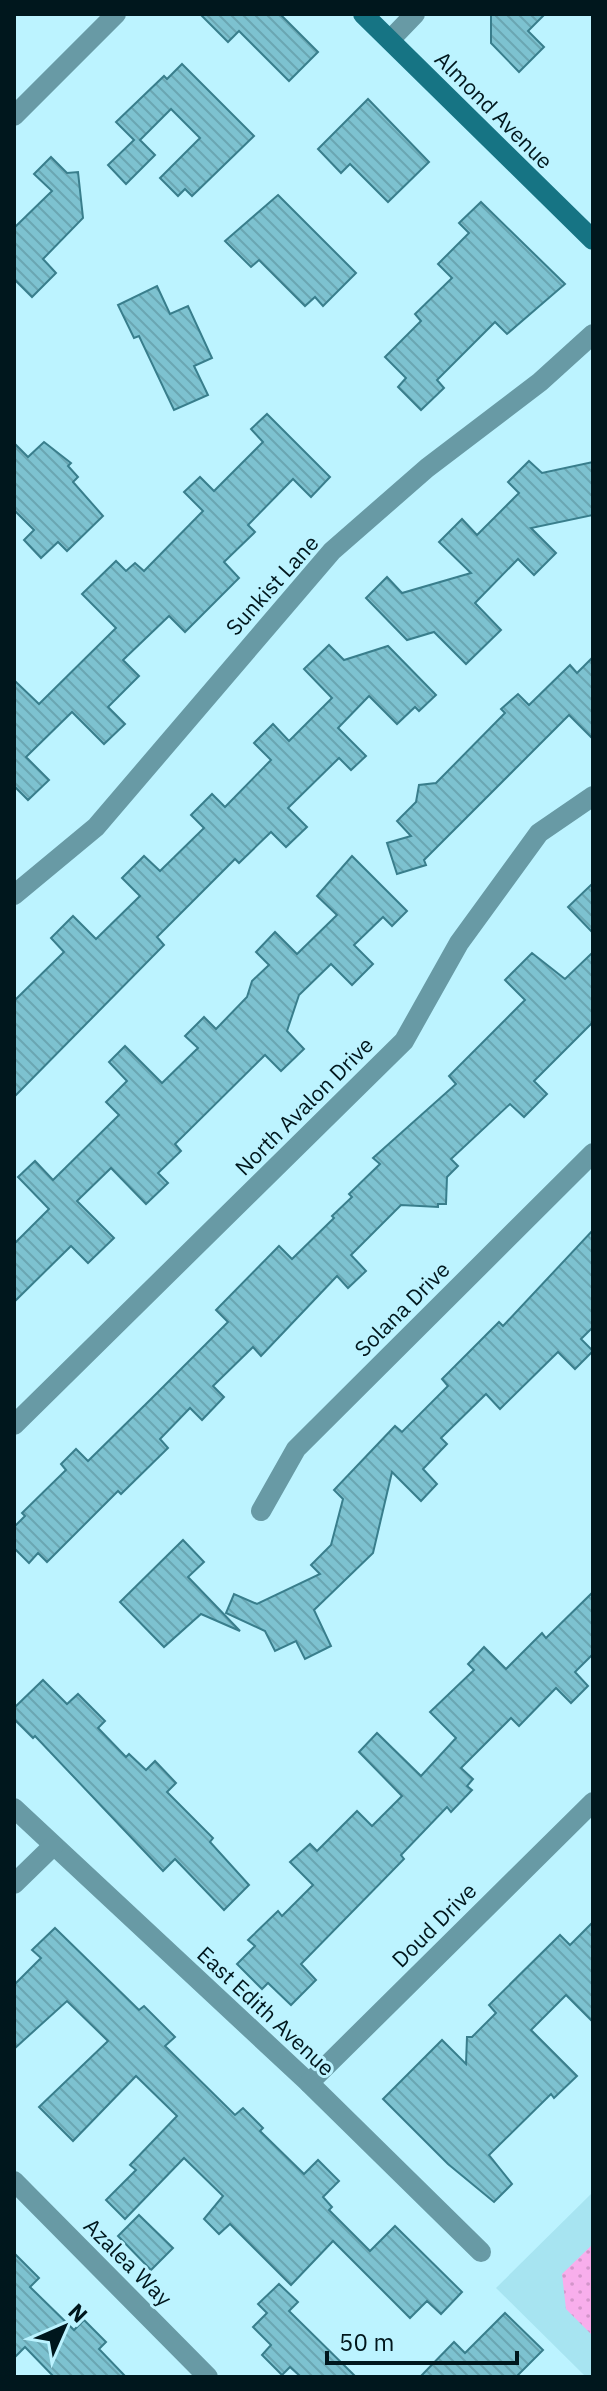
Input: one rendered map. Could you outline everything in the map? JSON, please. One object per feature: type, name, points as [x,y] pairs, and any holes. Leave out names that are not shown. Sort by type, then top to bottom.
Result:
[{"type":"street","points":[[14,116],[116,14]]},
{"type":"street","name":"Almond Avenue","points":[[363,14],[593,240]]},
{"type":"street","points":[[390,40],[415,14]]},
{"type":"street","name":"Sunkist Lane","points":[[14,895],[96,827],[332,551],[427,468],[540,382],[593,334]]},
{"type":"street","name":"North Avalon Drive","points":[[14,1425],[404,1041],[459,943],[539,833],[593,796]]},
{"type":"street","name":"Solana Drive","points":[[261,1511],[296,1449],[593,1153]]},
{"type":"street","name":"Doud Drive","points":[[309,2083],[593,1802]]},
{"type":"street","name":"East Edith Avenue","points":[[14,1808],[309,2083],[481,2252]]},
{"type":"street","points":[[14,1884],[53,1846]]},
{"type":"street","name":"Azalea Way","points":[[14,2181],[208,2377]]},
{"type":"shaded area","points":[[593,2192],[593,2377],[586,2377],[496,2288]]},
{"type":"shaded area","points":[[593,2244],[593,2336],[566,2309],[562,2274]]},
{"type":"building","points":[[200,14],[280,14],[318,52],[289,81],[239,31],[228,42]]},
{"type":"building","points":[[491,14],[545,14],[528,31],[544,47],[519,72],[491,43]]},
{"type":"building","points":[[182,64],[254,136],[192,196],[185,189],[178,196],[160,178],[200,138],[171,109],[140,140],[155,155],[126,184],[108,165],[134,140],[116,122],[164,76],[167,79]]},
{"type":"building","points":[[368,99],[429,162],[388,202],[350,164],[341,173],[318,149]]},
{"type":"building","points":[[51,157],[67,173],[78,172],[83,218],[43,259],[56,273],[32,297],[14,279],[14,228],[52,191],[34,174]]},
{"type":"building","points":[[278,195],[356,273],[323,306],[315,297],[305,306],[259,260],[251,267],[225,241]]},
{"type":"building","points":[[481,202],[565,284],[507,334],[495,322],[437,380],[444,388],[421,410],[398,387],[406,378],[385,357],[421,321],[415,314],[452,278],[438,264],[469,233],[459,223]]},
{"type":"building","points":[[157,286],[170,314],[188,306],[212,358],[194,366],[208,395],[174,410],[139,336],[134,338],[118,305]]},
{"type":"building","points":[[267,414],[330,477],[311,497],[293,479],[248,525],[255,532],[224,562],[239,578],[185,632],[169,616],[123,660],[139,676],[108,707],[125,724],[104,744],[72,712],[26,757],[49,780],[28,800],[14,786],[14,680],[39,704],[116,628],[82,594],[116,561],[126,571],[135,563],[144,571],[203,511],[184,492],[200,477],[214,491],[263,442],[251,429]]},
{"type":"building","points":[[44,442],[71,463],[68,466],[78,477],[73,482],[103,516],[67,551],[58,542],[41,558],[24,540],[34,530],[14,510],[14,443],[28,457]]},
{"type":"building","points":[[529,461],[542,473],[593,462],[593,515],[531,528],[556,553],[534,575],[518,559],[475,603],[501,630],[466,664],[434,632],[407,640],[366,598],[387,577],[402,593],[471,573],[439,542],[462,519],[477,535],[519,493],[508,482]]},
{"type":"building","points":[[329,645],[344,660],[388,646],[436,695],[419,711],[415,707],[397,724],[369,696],[338,728],[366,756],[351,770],[339,758],[288,808],[307,827],[286,847],[271,832],[239,863],[235,859],[157,937],[164,945],[14,1097],[14,1001],[64,952],[51,938],[73,916],[96,939],[140,896],[122,878],[144,856],[160,871],[204,828],[191,815],[212,794],[225,807],[271,760],[254,743],[273,724],[289,741],[332,698],[304,669]]},
{"type":"building","points":[[593,657],[593,739],[569,715],[424,860],[426,865],[397,874],[387,843],[411,836],[397,821],[416,802],[419,785],[436,783],[505,713],[501,709],[518,694],[529,705],[570,665],[577,673]]},
{"type":"building","points":[[352,856],[407,911],[392,926],[383,917],[354,945],[373,964],[352,985],[331,964],[299,995],[287,1031],[304,1049],[281,1071],[265,1055],[175,1144],[181,1151],[158,1173],[168,1183],[146,1204],[111,1168],[77,1201],[114,1238],[88,1263],[71,1246],[14,1302],[14,1244],[49,1209],[18,1177],[35,1161],[53,1180],[119,1115],[106,1102],[127,1081],[109,1062],[125,1046],[162,1083],[198,1048],[185,1036],[204,1017],[216,1029],[247,997],[252,981],[269,965],[256,952],[275,932],[297,954],[337,915],[317,896]]},
{"type":"building","points":[[593,883],[593,933],[568,907]]},
{"type":"building","points":[[593,952],[593,1022],[534,1081],[547,1094],[524,1117],[510,1104],[451,1159],[458,1166],[447,1177],[446,1204],[438,1204],[438,1207],[401,1205],[351,1255],[366,1271],[348,1288],[337,1276],[261,1356],[253,1347],[213,1386],[224,1397],[202,1420],[190,1408],[160,1439],[168,1448],[121,1494],[118,1491],[47,1562],[38,1553],[29,1563],[14,1548],[14,1527],[25,1516],[22,1513],[66,1470],[61,1464],[76,1449],[88,1461],[228,1322],[216,1310],[279,1246],[292,1259],[334,1218],[332,1216],[352,1197],[349,1194],[380,1164],[373,1158],[456,1084],[449,1076],[525,1000],[505,980],[532,953],[565,979]]},
{"type":"building","points":[[593,1230],[593,1327],[581,1339],[593,1351],[575,1369],[558,1352],[500,1409],[486,1394],[441,1438],[447,1444],[423,1469],[437,1484],[421,1501],[392,1472],[373,1553],[314,1610],[331,1646],[305,1659],[296,1641],[275,1651],[265,1631],[226,1613],[234,1594],[257,1604],[320,1574],[311,1565],[331,1545],[343,1499],[334,1490],[395,1426],[402,1432],[448,1386],[442,1379],[499,1322],[503,1326]]},
{"type":"building","points":[[183,1540],[204,1562],[188,1577],[240,1631],[201,1614],[164,1647],[120,1602]]},
{"type":"building","points":[[593,1592],[593,1654],[575,1672],[588,1686],[571,1703],[556,1688],[519,1726],[511,1718],[461,1768],[473,1779],[467,1786],[472,1790],[451,1812],[447,1807],[401,1855],[404,1859],[301,1964],[316,1980],[291,2005],[268,1983],[262,1989],[237,1964],[255,1946],[248,1940],[278,1911],[282,1916],[313,1885],[290,1862],[310,1844],[317,1851],[357,1811],[372,1826],[402,1796],[359,1752],[377,1733],[421,1776],[456,1738],[430,1712],[474,1670],[468,1664],[484,1647],[506,1669],[542,1633],[546,1638]]},
{"type":"building","points":[[43,1680],[67,1704],[78,1694],[105,1721],[98,1728],[126,1757],[129,1754],[146,1770],[155,1761],[176,1783],[167,1792],[213,1838],[210,1842],[249,1885],[224,1910],[175,1859],[163,1871],[35,1736],[33,1738],[14,1719],[14,1708]]},
{"type":"building","points":[[593,1922],[593,2022],[566,1995],[531,2030],[577,2076],[554,2098],[551,2094],[489,2155],[512,2184],[494,2202],[448,2164],[383,2099],[442,2040],[466,2064],[467,2037],[472,2037],[496,2013],[489,2005],[560,1935],[570,1945]]},
{"type":"building","points":[[55,1928],[139,2010],[144,2006],[175,2037],[165,2046],[235,2115],[243,2108],[263,2128],[260,2131],[304,2174],[318,2160],[339,2181],[323,2197],[332,2207],[329,2210],[370,2251],[395,2226],[462,2292],[441,2314],[427,2301],[410,2318],[333,2241],[291,2285],[230,2224],[219,2234],[204,2219],[223,2196],[184,2158],[125,2219],[106,2200],[136,2170],[130,2165],[177,2116],[136,2076],[73,2141],[39,2107],[108,2041],[67,2001],[14,2049],[14,1985],[41,1958],[32,1950]]},
{"type":"building","points":[[139,2215],[173,2248],[151,2270],[118,2236]]},
{"type":"building","points":[[14,2253],[39,2278],[30,2287],[74,2330],[84,2320],[106,2342],[99,2349],[126,2377],[54,2377],[25,2347],[14,2358]]},
{"type":"building","points":[[279,2284],[298,2302],[289,2311],[356,2377],[301,2377],[290,2367],[282,2375],[262,2355],[271,2345],[253,2327],[267,2313],[258,2304]]},
{"type":"building","points":[[505,2313],[543,2350],[516,2377],[420,2377],[454,2342],[465,2353]]}]
